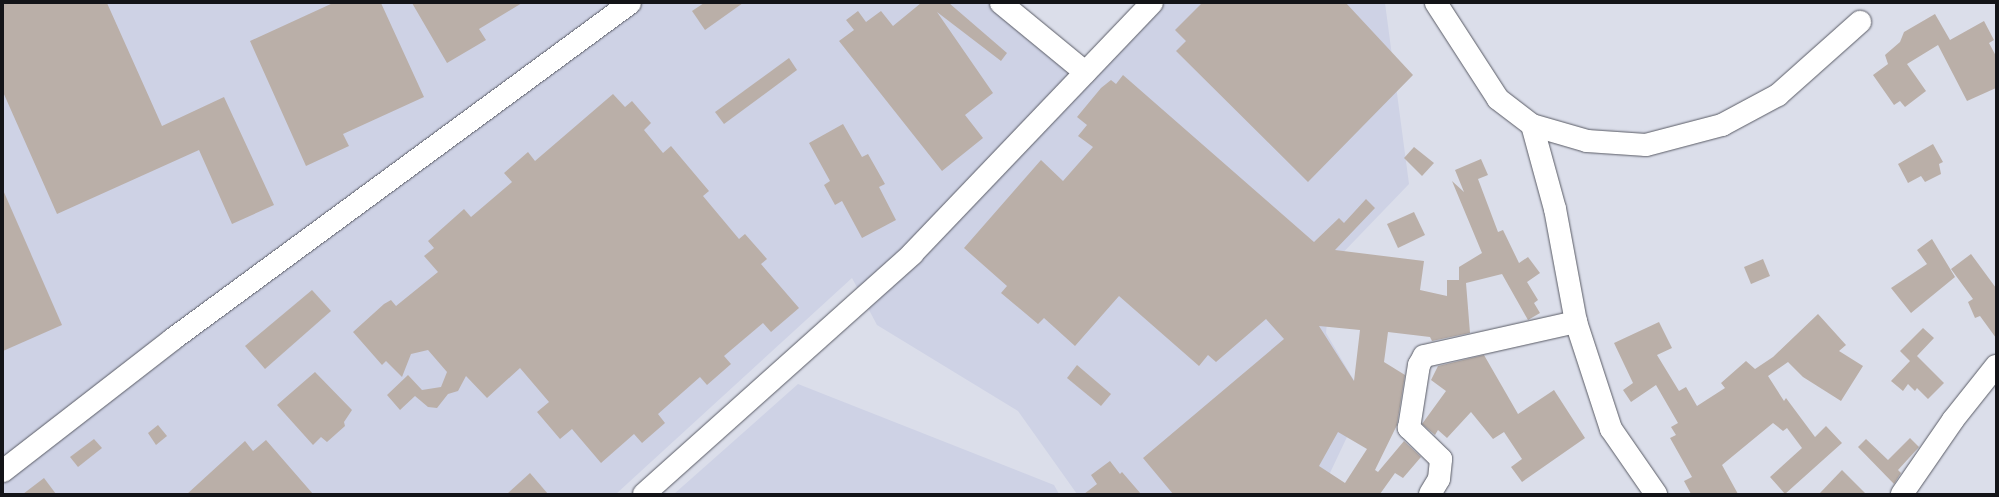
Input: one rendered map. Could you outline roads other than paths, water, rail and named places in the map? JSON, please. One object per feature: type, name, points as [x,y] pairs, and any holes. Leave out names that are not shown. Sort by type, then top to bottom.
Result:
[{"type":"street","points":[[3,471],[179,334],[630,3]]},
{"type":"street","points":[[1001,3],[1085,72]]},
{"type":"street","points":[[644,494],[912,254],[1152,3]]},
{"type":"street","points":[[1436,3],[1498,99],[1532,125],[1587,140],[1646,146],[1722,125],[1778,95],[1860,22]]},
{"type":"street","points":[[1532,125],[1555,210],[1576,322],[1611,429],[1656,494]]},
{"type":"street","points":[[1430,494],[1439,479],[1441,459],[1409,428],[1419,365],[1424,356],[1576,322]]},
{"type":"street","points":[[1902,494],[1953,420],[1996,366]]}]
